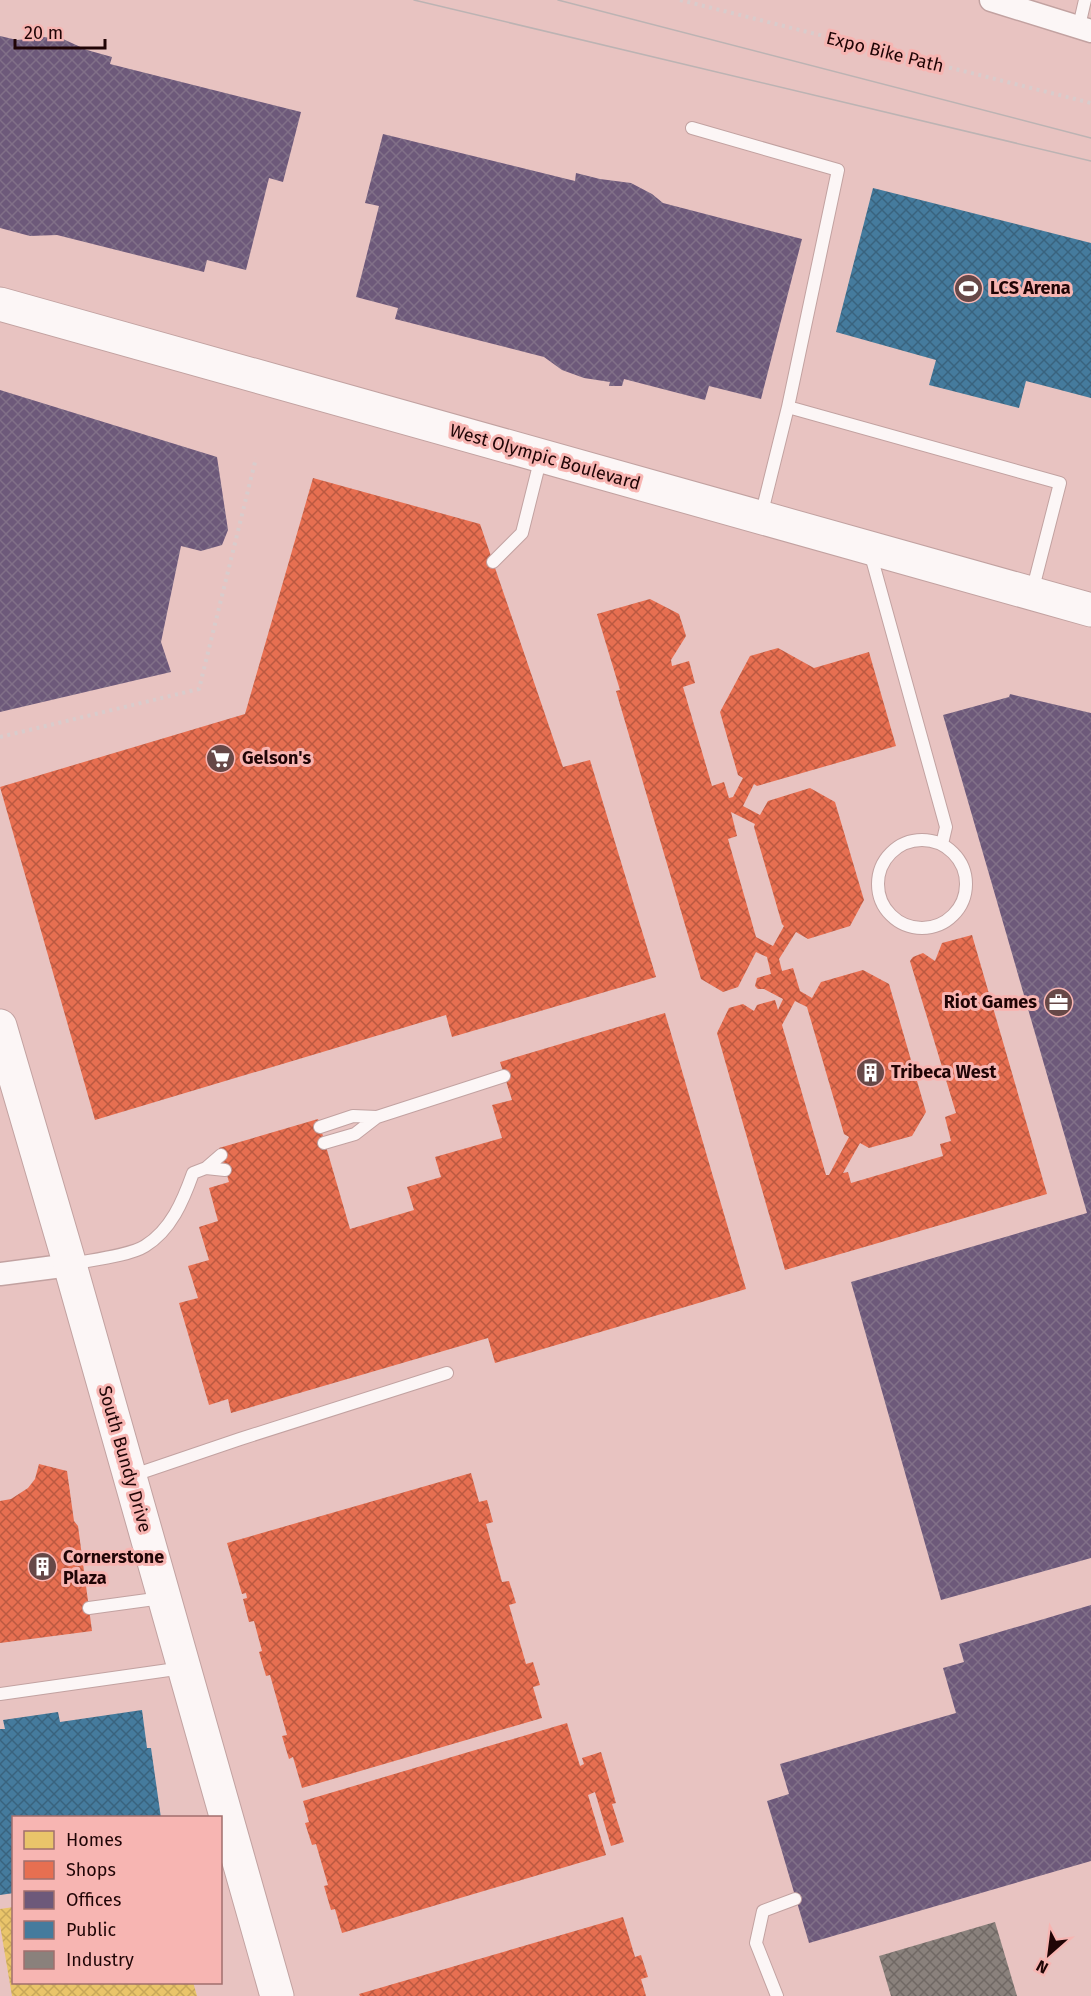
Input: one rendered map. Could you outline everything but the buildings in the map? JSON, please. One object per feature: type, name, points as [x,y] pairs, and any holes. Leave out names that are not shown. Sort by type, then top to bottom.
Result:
[{"type":"main road","name":"West Olympic Boulevard","points":[[0,304],[1091,610]]},
{"type":"main road","name":"South Bundy Drive","points":[[0,1026],[277,1996]]},
{"type":"street","points":[[991,0],[1085,28]]},
{"type":"street","points":[[0,1274],[70,1265]]},
{"type":"lane","points":[[1084,0],[1085,28]]},
{"type":"lane","points":[[692,128],[838,170],[788,407],[760,517]]},
{"type":"lane","points":[[788,407],[1060,483],[1032,594]]},
{"type":"lane","points":[[493,562],[522,533],[541,456]]},
{"type":"lane","points":[[868,548],[946,827],[942,844]]},
{"type":"lane","points":[[914,840],[928,840],[942,844],[954,853],[962,866],[966,880],[965,894],[959,908],[949,919],[936,926],[921,928],[907,926],[894,919],[884,908],[877,880],[881,866],[889,854],[900,845],[914,840]]},
{"type":"lane","points":[[320,1127],[353,1116],[377,1117],[504,1076]]},
{"type":"lane","points":[[324,1143],[356,1134],[377,1117]]},
{"type":"lane","points":[[70,1265],[144,1247],[169,1224],[182,1203],[193,1173],[206,1168],[220,1155]]},
{"type":"lane","points":[[206,1168],[225,1170]]},
{"type":"lane","points":[[130,1476],[447,1373]]},
{"type":"lane","points":[[89,1608],[164,1598]]},
{"type":"lane","points":[[0,1694],[184,1668]]},
{"type":"lane","points":[[777,1996],[756,1943],[763,1911],[795,1899]]},
{"type":"path","name":"Expo Bike Path","points":[[680,0],[1091,103]]},
{"type":"path","points":[[0,738],[199,689],[256,458]]},
{"type":"tram line","points":[[414,0],[1091,161]]},
{"type":"tram line","points":[[558,0],[1091,138]]},
{"type":"place","name":"LCS Arena","points":[[969,288]]},
{"type":"place","name":"Gelson's","points":[[221,758]]},
{"type":"place","name":"Riot Games","points":[[1058,1002]]},
{"type":"place","name":"Tribeca West","points":[[870,1072]]},
{"type":"place","name":"Cornerstone Plaza","points":[[42,1567]]}]
